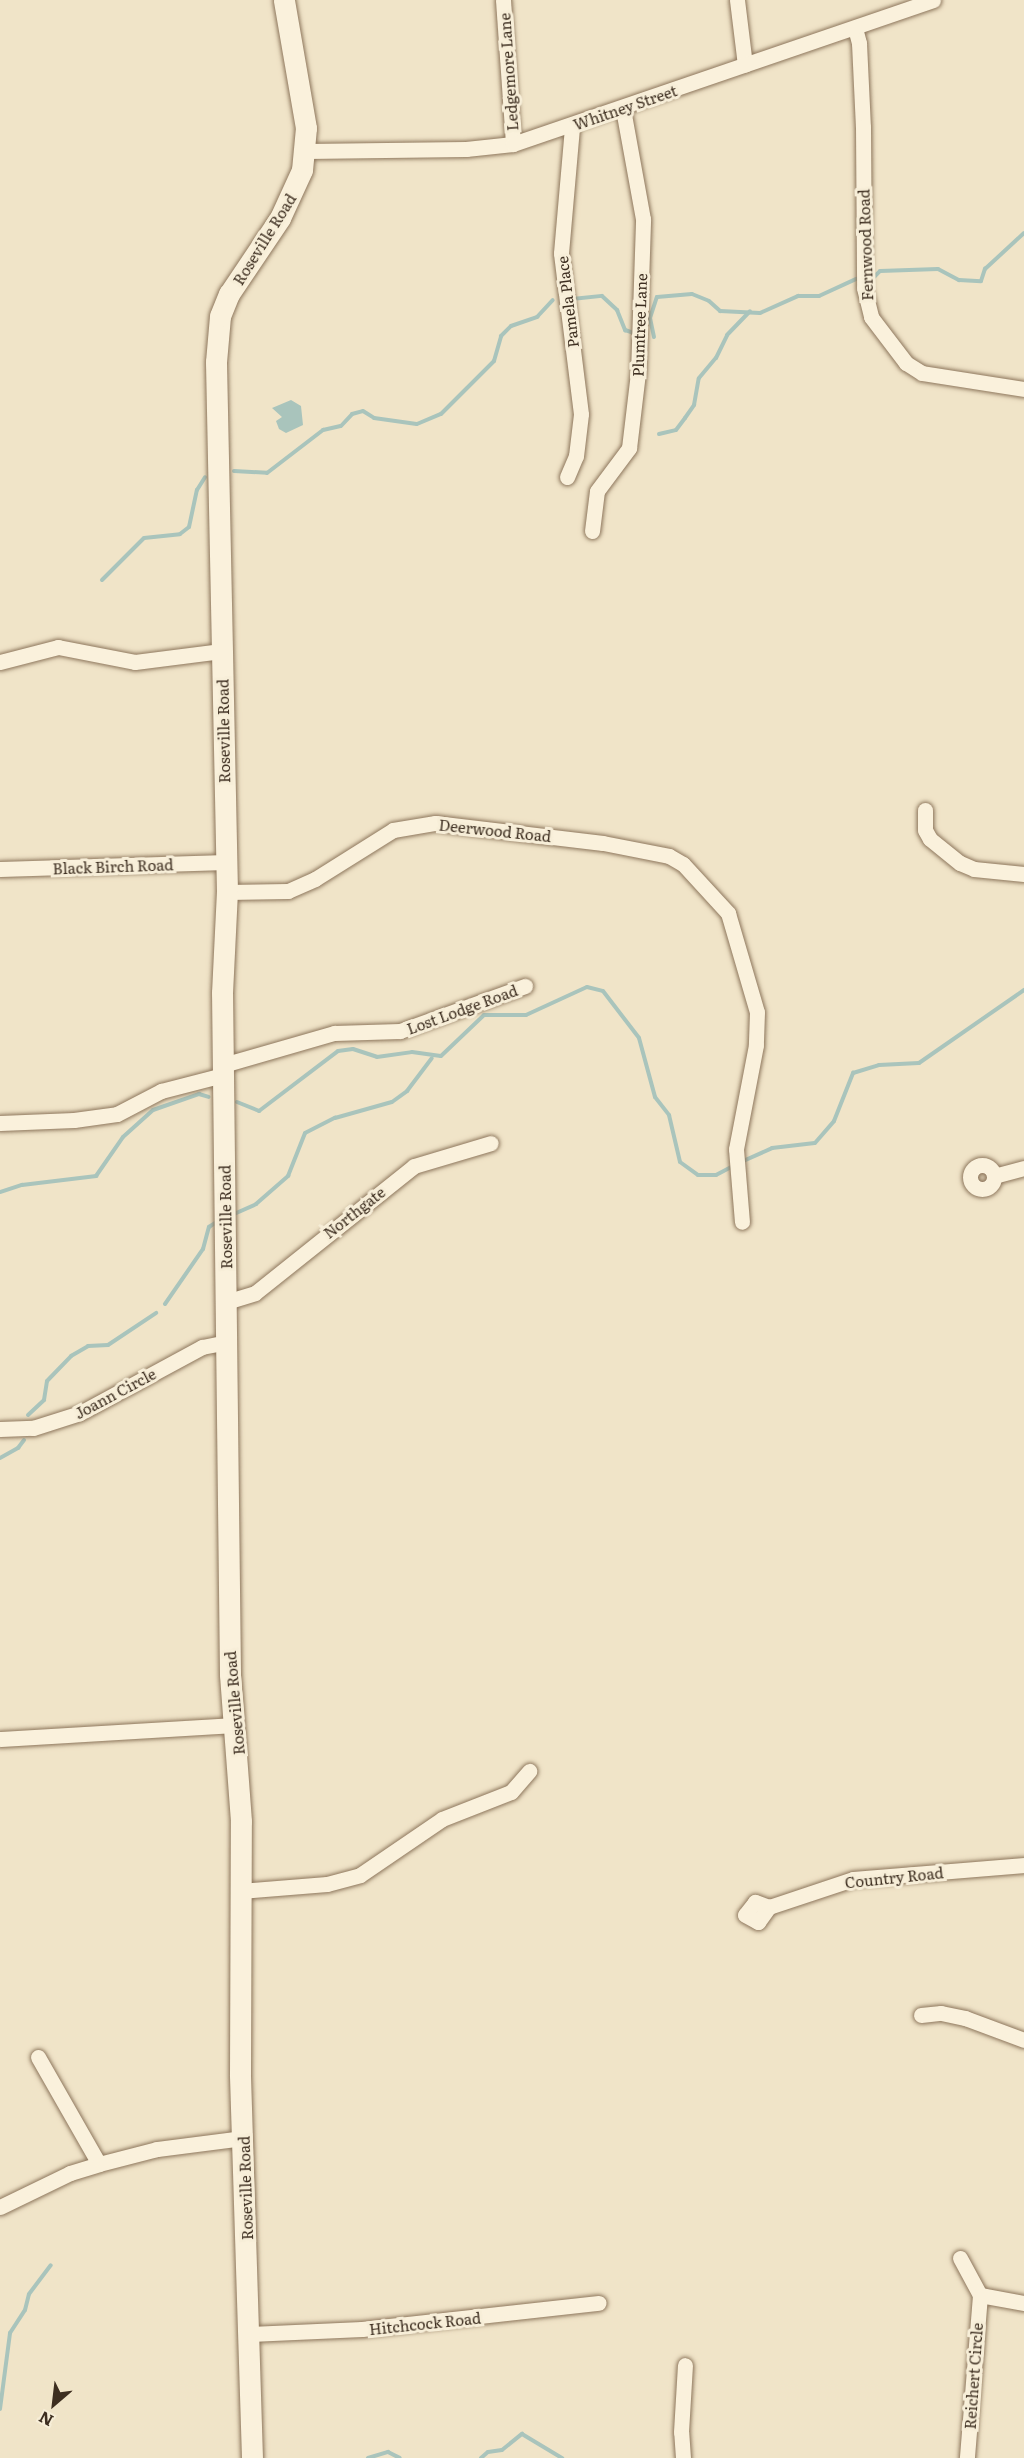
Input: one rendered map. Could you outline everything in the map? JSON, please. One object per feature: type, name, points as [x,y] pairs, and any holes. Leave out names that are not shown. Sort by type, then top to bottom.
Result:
[{"type":"street","name":"Roseville Road","points":[[252,2458],[243,2138],[240,1892],[242,1821],[236,1725],[230,1674],[223,1070],[227,892],[216,412],[220,316],[229,294],[294,192],[306,151],[303,101],[284,0]]},
{"type":"street","name":"Ledgemore Lane","points":[[503,0],[513,144]]},
{"type":"street","points":[[737,0],[745,65]]},
{"type":"street","name":"Whitney Street","points":[[306,151],[466,149],[513,144],[623,109],[933,0]]},
{"type":"street","name":"Fernwood Road","points":[[855,28],[859,43],[862,115],[864,288],[871,317],[906,363],[922,373],[1024,389]]},
{"type":"street","name":"Plumtree Lane","points":[[592,531],[597,491],[629,448],[638,373],[643,219],[623,109]]},
{"type":"street","name":"Pamela Place","points":[[567,477],[576,456],[580,414],[561,253],[572,126]]},
{"type":"street","points":[[0,662],[58,647],[135,662],[221,651]]},
{"type":"street","points":[[924,810],[925,830],[930,839],[960,863],[974,869],[1024,874]]},
{"type":"street","name":"Deerwood Road","points":[[227,892],[288,891],[315,879],[393,830],[435,823],[653,853],[677,860],[700,879],[720,901],[735,925],[757,1012],[756,1045],[740,1118],[737,1164],[742,1222]]},
{"type":"street","name":"Black Birch Road","points":[[0,869],[226,862]]},
{"type":"street","name":"Lost Lodge Road","points":[[0,1123],[89,1119],[117,1114],[161,1091],[334,1033],[400,1031],[525,986]]},
{"type":"street","name":"Northgate","points":[[226,1302],[255,1293],[414,1166],[491,1143]]},
{"type":"street","points":[[994,1176],[1024,1168]]},
{"type":"street","name":"Joann Circle","points":[[0,1429],[33,1428],[80,1413],[202,1347],[227,1342]]},
{"type":"street","points":[[0,1739],[236,1725]]},
{"type":"street","points":[[240,1892],[327,1884],[360,1875],[442,1819],[511,1792],[529,1772]]},
{"type":"street","name":"Country Road","points":[[769,1907],[853,1879],[1024,1865]]},
{"type":"street","points":[[921,2015],[941,2013],[965,2018],[1024,2040]]},
{"type":"street","points":[[38,2057],[99,2164]]},
{"type":"street","points":[[0,2207],[70,2173],[99,2164],[157,2149],[243,2138]]},
{"type":"street","points":[[960,2258],[980,2295],[1024,2303]]},
{"type":"street","name":"Reichert Circle","points":[[967,2458],[980,2295]]},
{"type":"street","name":"Hitchcock Road","points":[[250,2334],[362,2329],[599,2303]]},
{"type":"street","points":[[683,2458],[685,2365]]},
{"type":"water","points":[[291,400],[301,406],[303,425],[286,433],[279,429],[276,421],[282,417],[272,408]]},
{"type":"waterway","points":[[874,277],[880,271],[938,269],[959,280],[981,281],[985,269],[1024,233]]},
{"type":"waterway","points":[[654,337],[650,318],[657,297],[692,294],[709,301],[720,311],[760,313],[798,296],[819,296],[856,279]]},
{"type":"waterway","points":[[572,299],[602,296],[617,310],[625,330],[634,333]]},
{"type":"waterway","points":[[234,471],[267,473],[323,430],[341,426],[352,414],[363,411],[374,418],[417,424],[441,414],[494,361],[501,336],[511,326],[537,317],[553,300]]},
{"type":"waterway","points":[[659,434],[676,430],[685,418],[694,405],[699,378],[716,358],[727,335],[750,311]]},
{"type":"waterway","points":[[102,580],[144,538],[180,534],[189,527],[197,490],[205,477]]},
{"type":"waterway","points":[[237,1102],[259,1111],[338,1051],[353,1049],[377,1057],[412,1052],[441,1056],[484,1015],[526,1015],[587,987],[603,991],[639,1038],[655,1097],[669,1115],[680,1162],[698,1175],[716,1175],[735,1165]]},
{"type":"waterway","points":[[741,1162],[772,1148],[815,1143],[834,1121],[853,1073],[879,1065],[919,1063],[1024,990]]},
{"type":"waterway","points":[[234,1214],[256,1204],[288,1176],[305,1133],[335,1118],[392,1102],[407,1091],[432,1058]]},
{"type":"waterway","points":[[0,1192],[22,1185],[96,1176],[123,1137],[153,1110],[199,1094],[209,1097]]},
{"type":"waterway","points":[[165,1304],[203,1249],[209,1227],[215,1223]]},
{"type":"waterway","points":[[28,1415],[44,1400],[47,1381],[71,1356],[88,1346],[108,1345],[156,1313]]},
{"type":"waterway","points":[[0,1458],[18,1448],[24,1440]]},
{"type":"waterway","points":[[0,2409],[10,2333],[25,2310],[29,2294],[51,2265]]},
{"type":"waterway","points":[[481,2458],[488,2452],[502,2450],[522,2434],[562,2458]]},
{"type":"waterway","points":[[368,2458],[388,2452],[400,2458]]}]
